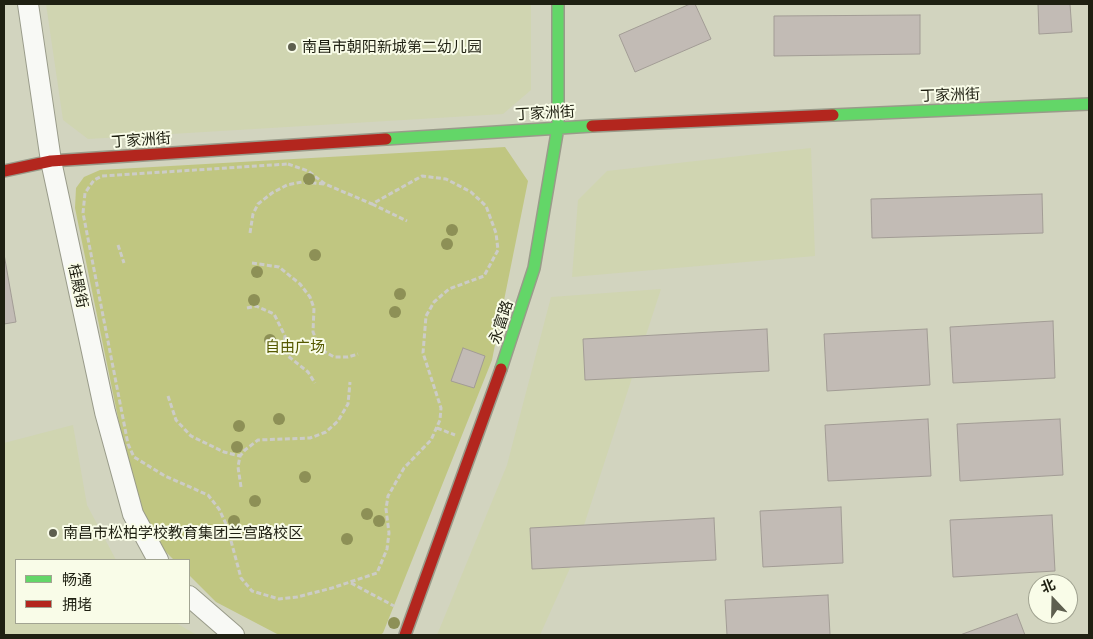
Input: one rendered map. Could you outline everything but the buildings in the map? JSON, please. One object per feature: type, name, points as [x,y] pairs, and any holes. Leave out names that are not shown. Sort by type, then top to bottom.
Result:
[{"type":"street","name":"桂殿街","points":[[28,4],[51,161],[106,412],[133,514],[157,559]]},
{"type":"street","name":"永富路","points":[[405,635],[490,404],[534,268],[558,127],[558,4]]},
{"type":"street","name":"丁家洲街","points":[[4,171],[51,161],[558,127],[1089,104]]},
{"type":"street","points":[[190,597],[234,635]]},
{"type":"path","points":[[372,204],[422,176],[446,179],[471,192],[486,206],[496,233],[498,250],[484,276],[449,289],[434,302],[426,316],[422,339],[423,353],[441,408],[440,420],[431,440],[404,468],[388,496],[386,509],[389,533],[383,562],[377,573],[350,583],[297,597],[279,599],[252,591],[241,578],[236,565],[232,538],[218,507],[208,495],[164,476],[134,457],[128,444],[83,213],[85,192],[94,180],[102,176],[288,164],[308,171],[325,184],[407,221]]},
{"type":"path","points":[[250,233],[253,214],[258,204],[272,192],[287,185],[302,182],[325,184]]},
{"type":"path","points":[[118,245],[124,263]]},
{"type":"path","points":[[252,263],[278,267],[300,284],[310,297],[314,308],[313,332],[320,349],[334,357],[342,358],[358,354]]},
{"type":"path","points":[[247,308],[256,306],[274,314],[285,336],[284,344],[288,356],[308,372],[315,383]]},
{"type":"path","points":[[241,487],[238,475],[240,456],[258,440],[310,438],[326,432],[338,421],[348,404],[350,382]]},
{"type":"path","points":[[168,396],[176,420],[191,436],[224,452],[240,456]]},
{"type":"path","points":[[350,583],[413,615]]},
{"type":"shaded area","name":"南昌市朝阳新城第二幼儿园","points":[[46,4],[531,4],[531,90],[503,114],[88,139],[63,120]]},
{"type":"shaded area","points":[[811,148],[815,256],[572,277],[578,200],[607,171]]},
{"type":"shaded area","points":[[661,289],[570,568],[540,635],[437,635],[507,465],[551,297]]},
{"type":"shaded area","name":"南昌市松柏学校教育集团兰宫路校区","points":[[73,425],[87,505],[115,559],[15,559],[15,624],[178,624],[197,635],[4,635],[4,443]]},
{"type":"green space","name":"自由广场","points":[[505,147],[528,181],[492,360],[383,633],[380,635],[279,635],[216,602],[190,576],[190,559],[173,559],[164,550],[141,514],[124,447],[75,208],[76,188],[84,177],[100,170]]},
{"type":"traffic: fast","points":[[501,369],[534,268],[558,127],[558,4]]},
{"type":"traffic: fast","points":[[833,115],[1089,104]]},
{"type":"traffic: fast","points":[[386,139],[592,126]]},
{"type":"traffic: jam","points":[[592,126],[833,115]]},
{"type":"traffic: jam","points":[[4,171],[51,161],[386,139]]},
{"type":"traffic: jam","points":[[405,635],[501,369]]},
{"type":"place","name":"南昌市朝阳新城第二幼儿园","points":[[292,47]]},
{"type":"place","name":"南昌市松柏学校教育集团兰宫路校区","points":[[53,533]]}]
